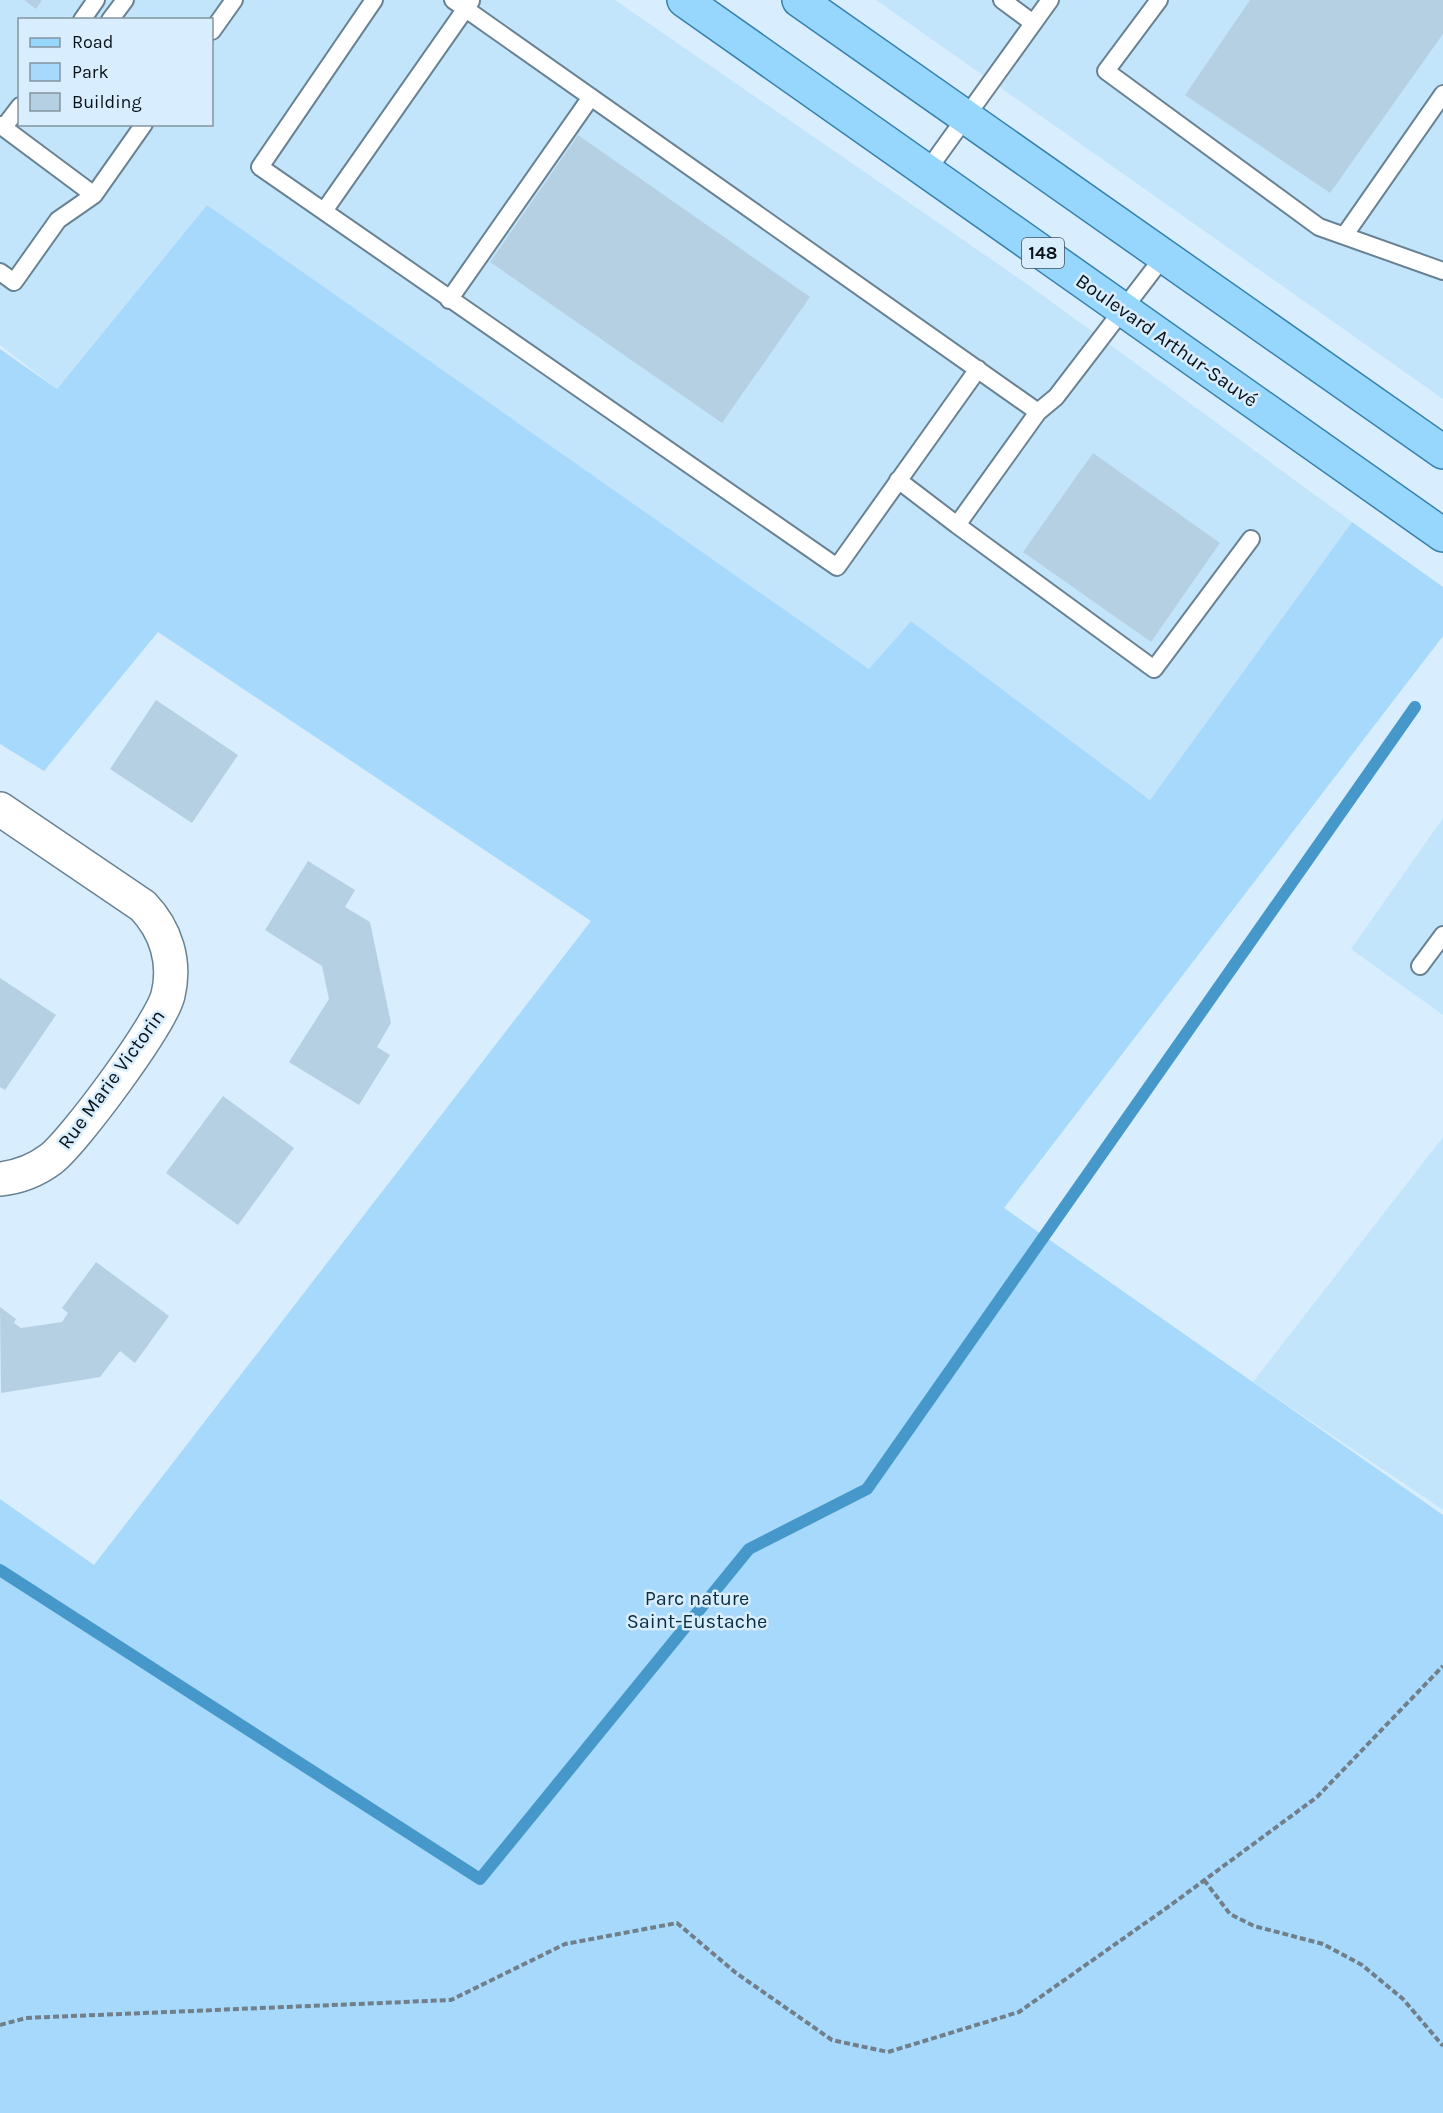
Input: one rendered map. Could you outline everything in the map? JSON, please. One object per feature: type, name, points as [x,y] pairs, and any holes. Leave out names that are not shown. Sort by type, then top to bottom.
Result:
[{"type":"main road","name":"Boulevard Arthur-Sauvé","points":[[684,0],[1443,535]]},
{"type":"main road","points":[[799,0],[1443,452]]},
{"type":"street","name":"Rue Marie Victorin","points":[[0,809],[143,906],[153,917],[167,944],[171,968],[168,994],[158,1019],[70,1138],[50,1160],[38,1168],[26,1174],[0,1179]]},
{"type":"lane","points":[[83,18],[96,0]]},
{"type":"lane","points":[[112,18],[125,0]]},
{"type":"lane","points":[[213,30],[234,0]]},
{"type":"lane","points":[[374,0],[260,167],[448,300],[837,567],[978,369]]},
{"type":"lane","points":[[1002,0],[1033,23]]},
{"type":"lane","points":[[927,171],[1050,0]]},
{"type":"lane","points":[[1159,0],[1106,71],[1319,227],[1443,271]]},
{"type":"lane","points":[[324,211],[464,3],[591,97],[1038,412]]},
{"type":"lane","points":[[1344,236],[1443,94]]},
{"type":"lane","points":[[448,300],[591,97]]},
{"type":"lane","points":[[18,107],[2,126],[94,195]]},
{"type":"lane","points":[[0,272],[15,282],[58,220],[94,195],[143,126]]},
{"type":"lane","points":[[957,525],[1038,412],[1056,397],[1164,256]]},
{"type":"lane","points":[[898,480],[1154,669],[1251,539]]},
{"type":"lane","points":[[1420,966],[1443,935]]},
{"type":"path","points":[[0,2025],[26,2018],[451,2000],[565,1944],[677,1923],[736,1973],[832,2040],[888,2052],[1019,2012],[1317,1797],[1443,1666]]},
{"type":"path","points":[[1204,1880],[1230,1914],[1254,1926],[1323,1944],[1362,1965],[1403,1999],[1443,2046]]},
{"type":"shaded area","points":[[0,0],[615,0],[1030,286],[1352,522],[1150,800],[911,621],[869,670],[207,205],[57,389],[0,345]]},
{"type":"shaded area","points":[[876,0],[1443,0],[1443,399]]},
{"type":"shaded area","points":[[1443,818],[1443,1015],[1351,949]]},
{"type":"shaded area","points":[[1443,1137],[1443,1510],[1253,1382]]},
{"type":"green space","name":"Parc nature Saint-Eustache","points":[[207,205],[869,669],[911,621],[1150,800],[1352,522],[1443,587],[1443,636],[1004,1208],[1443,1515],[1443,2113],[0,2113],[0,1499],[94,1565],[591,921],[158,632],[44,771],[0,744],[0,349],[57,389]]},
{"type":"building","points":[[24,0],[42,0],[36,9]]},
{"type":"building","points":[[1250,0],[1443,0],[1443,34],[1330,193],[1185,95]]},
{"type":"building","points":[[578,135],[810,297],[722,423],[490,262]]},
{"type":"building","points":[[1093,453],[1220,543],[1151,642],[1023,552]]},
{"type":"building","points":[[156,700],[238,755],[192,823],[110,769]]},
{"type":"building","points":[[308,861],[355,890],[345,907],[370,922],[391,1023],[377,1047],[390,1055],[359,1105],[289,1062],[329,999],[322,966],[265,930]]},
{"type":"building","points":[[0,978],[56,1015],[5,1090],[0,1087]]},
{"type":"building","points":[[223,1096],[294,1148],[238,1225],[166,1173]]},
{"type":"building","points":[[96,1262],[169,1316],[135,1363],[120,1351],[100,1377],[1,1393],[0,1307],[16,1319],[14,1323],[21,1328],[62,1322],[68,1313],[62,1308]]},
{"type":"waterway","points":[[0,1570],[480,1879],[749,1549],[867,1489],[1415,707]]}]
